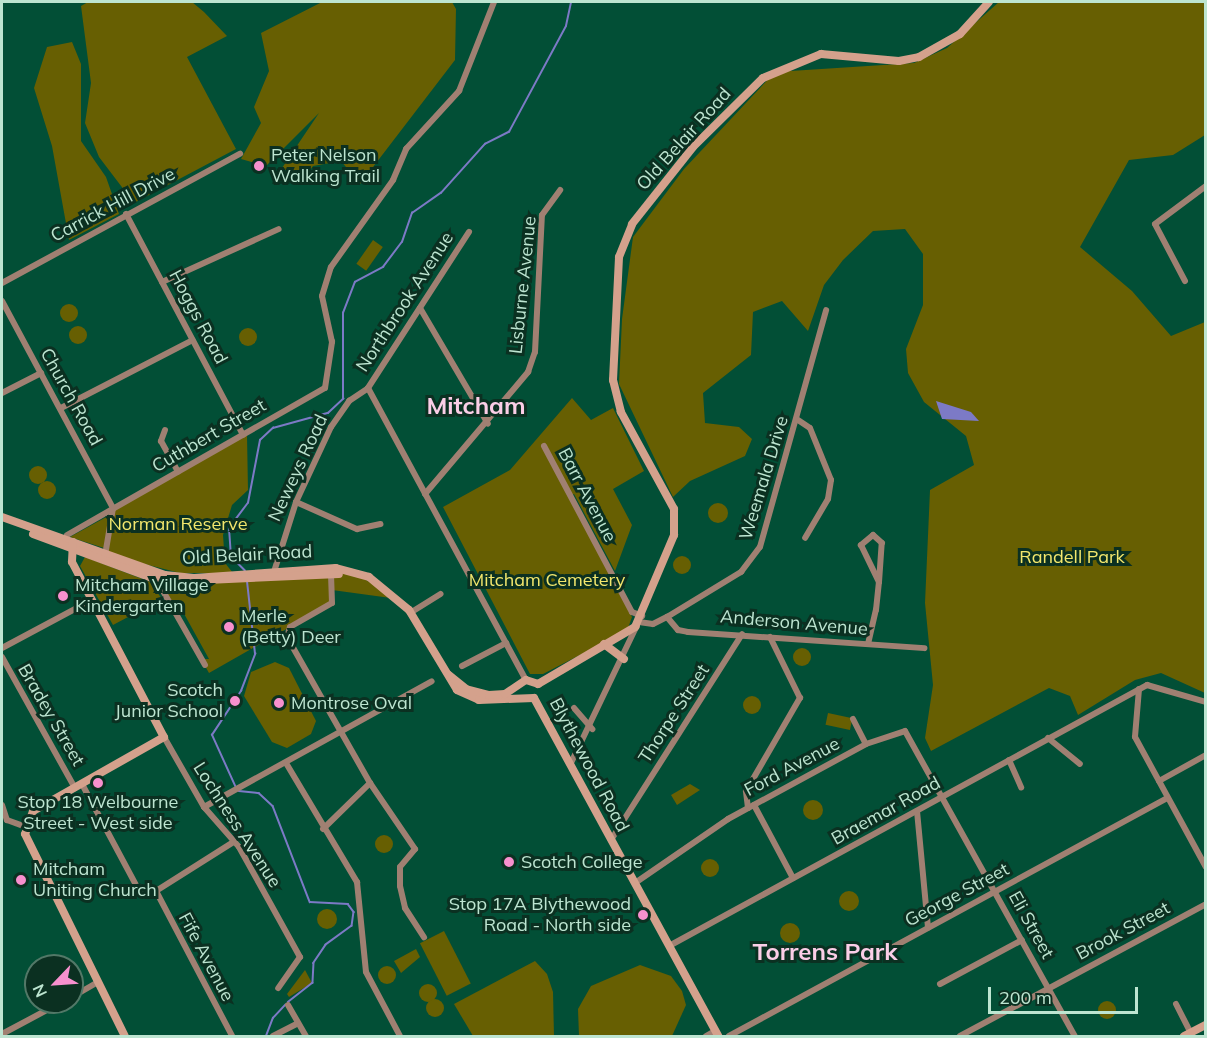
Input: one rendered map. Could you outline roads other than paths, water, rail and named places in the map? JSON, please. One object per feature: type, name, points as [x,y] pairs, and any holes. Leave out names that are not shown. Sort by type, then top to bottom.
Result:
[{"type":"main road","name":"Old Belair Road","points":[[639,621],[676,524],[674,508],[615,393],[619,257],[629,229],[669,174],[763,78],[820,54],[899,61],[919,57],[960,34],[989,2]]},
{"type":"main road","points":[[2,517],[74,545]]},
{"type":"main road","points":[[2,522],[74,545]]},
{"type":"main road","name":"Old Belair Road","points":[[74,545],[104,558],[164,578],[231,579],[332,570],[380,584],[410,613],[440,666],[458,690],[479,700],[534,698]]},
{"type":"main road","points":[[74,545],[75,569],[163,739],[33,811],[26,827],[27,843],[96,983],[125,1036]]},
{"type":"main road","points":[[522,697],[523,683],[538,684],[639,621]]},
{"type":"main road","points":[[604,644],[624,659]]},
{"type":"main road","name":"Old Belair Road","points":[[440,666],[476,693],[505,694],[523,683]]},
{"type":"main road","points":[[534,698],[538,684]]},
{"type":"main road","name":"Blythewood Road","points":[[534,698],[717,1034]]},
{"type":"main road","points":[[1188,1035],[1206,1025]]},
{"type":"street","name":"Cuthbert Street","points":[[74,545],[113,508],[320,392],[332,370],[322,296],[331,267],[393,180],[406,149],[459,92],[494,2]]},
{"type":"street","name":"Carrick Hill Drive","points":[[2,283],[240,154]]},
{"type":"street","points":[[1185,281],[1155,224],[1206,186]]},
{"type":"street","name":"Lisburne Avenue","points":[[425,494],[488,424],[528,372],[535,352],[542,215],[561,190]]},
{"type":"street","name":"Hoggs Road","points":[[126,214],[243,435]]},
{"type":"street","points":[[162,282],[279,229]]},
{"type":"street","name":"Northbrook Avenue","points":[[368,388],[469,232]]},
{"type":"street","name":"Church Road","points":[[2,301],[113,508]]},
{"type":"street","points":[[420,308],[488,424]]},
{"type":"street","name":"Weemala Drive","points":[[639,621],[653,624],[667,618],[741,572],[760,547],[798,420],[826,310]]},
{"type":"street","points":[[61,408],[193,340]]},
{"type":"street","points":[[2,393],[41,373]]},
{"type":"street","points":[[368,388],[506,643],[523,683]]},
{"type":"street","name":"Neweys Road","points":[[269,576],[296,502],[331,427],[349,401],[368,388]]},
{"type":"street","points":[[798,420],[810,429],[831,480],[828,499],[805,538]]},
{"type":"street","points":[[165,430],[161,441],[178,472]]},
{"type":"street","name":"Barr Avenue","points":[[544,446],[632,612],[639,621]]},
{"type":"street","points":[[296,502],[357,529],[372,528],[380,524]]},
{"type":"street","points":[[104,558],[113,508]]},
{"type":"street","points":[[372,528],[376,535]]},
{"type":"street","points":[[868,644],[879,582],[882,543],[873,535],[861,545],[879,582]]},
{"type":"street","points":[[332,570],[332,603],[286,633],[370,783],[415,849],[400,867],[400,886],[403,903],[424,937]]},
{"type":"street","points":[[164,578],[163,591],[205,665]]},
{"type":"street","points":[[410,613],[441,594]]},
{"type":"street","points":[[2,648],[92,600]]},
{"type":"street","name":"Anderson Avenue","points":[[667,618],[678,630],[924,648]]},
{"type":"street","points":[[570,765],[592,729],[639,621]]},
{"type":"street","name":"Thorpe Street","points":[[610,840],[742,634]]},
{"type":"street","points":[[770,637],[800,698],[746,791],[751,807],[793,878]]},
{"type":"street","points":[[462,666],[506,643]]},
{"type":"street","name":"Bradey Street","points":[[2,657],[137,886],[156,891]]},
{"type":"street","points":[[204,807],[432,681]]},
{"type":"street","points":[[1206,702],[1157,684],[1139,690],[1133,732],[1206,867]]},
{"type":"street","name":"Braemar Road","points":[[669,946],[1139,690]]},
{"type":"street","points":[[574,708],[592,729]]},
{"type":"street","points":[[853,719],[866,744]]},
{"type":"street","name":"Ford Avenue","points":[[635,882],[751,807],[866,744],[905,731],[942,797]]},
{"type":"street","points":[[1048,738],[1080,764]]},
{"type":"street","name":"Lochness Avenue","points":[[163,739],[204,807],[232,843],[301,959],[278,988]]},
{"type":"street","points":[[1159,781],[1206,755]]},
{"type":"street","points":[[1009,760],[1021,787]]},
{"type":"street","points":[[286,763],[323,829],[357,882],[366,972],[400,1036]]},
{"type":"street","points":[[323,829],[370,783]]},
{"type":"street","name":"Eli Street","points":[[942,797],[1076,1036]]},
{"type":"street","name":"George Street","points":[[729,1036],[1168,798]]},
{"type":"street","points":[[2,805],[4,822],[26,827]]},
{"type":"street","points":[[917,811],[928,927]]},
{"type":"street","points":[[156,891],[232,843]]},
{"type":"street","name":"Fife Avenue","points":[[156,891],[232,1036]]},
{"type":"street","name":"Brook Street","points":[[960,1036],[1206,904]]},
{"type":"street","points":[[940,984],[1022,940]]},
{"type":"street","points":[[84,990],[96,983]]},
{"type":"street","points":[[1176,1004],[1188,1035]]},
{"type":"street","points":[[288,1005],[306,1036]]},
{"type":"street","points":[[2,1034],[40,1014]]},
{"type":"street","points":[[273,1036],[298,1023]]},
{"type":"street","points":[[706,1036],[717,1034]]},
{"type":"waterway","points":[[245,571],[231,557],[229,528],[248,503],[260,440],[273,428],[328,413],[343,399],[343,313],[355,282],[383,267],[402,242],[412,213],[441,193],[485,144],[509,132],[566,26],[571,2]]},
{"type":"waterway","points":[[236,788],[212,735],[241,691],[255,654],[247,582]]},
{"type":"waterway","points":[[239,791],[259,793],[273,806],[310,902],[348,904],[354,912],[352,926],[326,945],[314,963],[313,983],[289,1002]]},
{"type":"waterway","points":[[266,1036],[273,1018],[285,1005]]},
{"type":"place","name":"Peter Nelson Walking Trail","points":[[259,166]]},
{"type":"place","name":"Mitcham Village Kindergarten","points":[[63,596]]},
{"type":"place","name":"Merle (Betty) Deer","points":[[229,627]]},
{"type":"place","name":"Scotch Junior School","points":[[235,701]]},
{"type":"place","name":"Montrose Oval","points":[[279,703]]},
{"type":"place","name":"Stop 18 Welbourne Street - West side","points":[[98,783]]},
{"type":"place","name":"Scotch College","points":[[509,862]]},
{"type":"place","name":"Mitcham Uniting Church","points":[[21,880]]},
{"type":"place","name":"Stop 17A Blythewood Road - North side","points":[[643,915]]},
{"type":"district","name":"Mitcham","points":[[476,406]]},
{"type":"district","name":"Torrens Park","points":[[825,952]]},
{"type":"park label","name":"Norman Reserve","points":[[178,524]]},
{"type":"park label","name":"Randell Park","points":[[1072,557]]},
{"type":"park label","name":"Mitcham Cemetery","points":[[547,580]]}]
